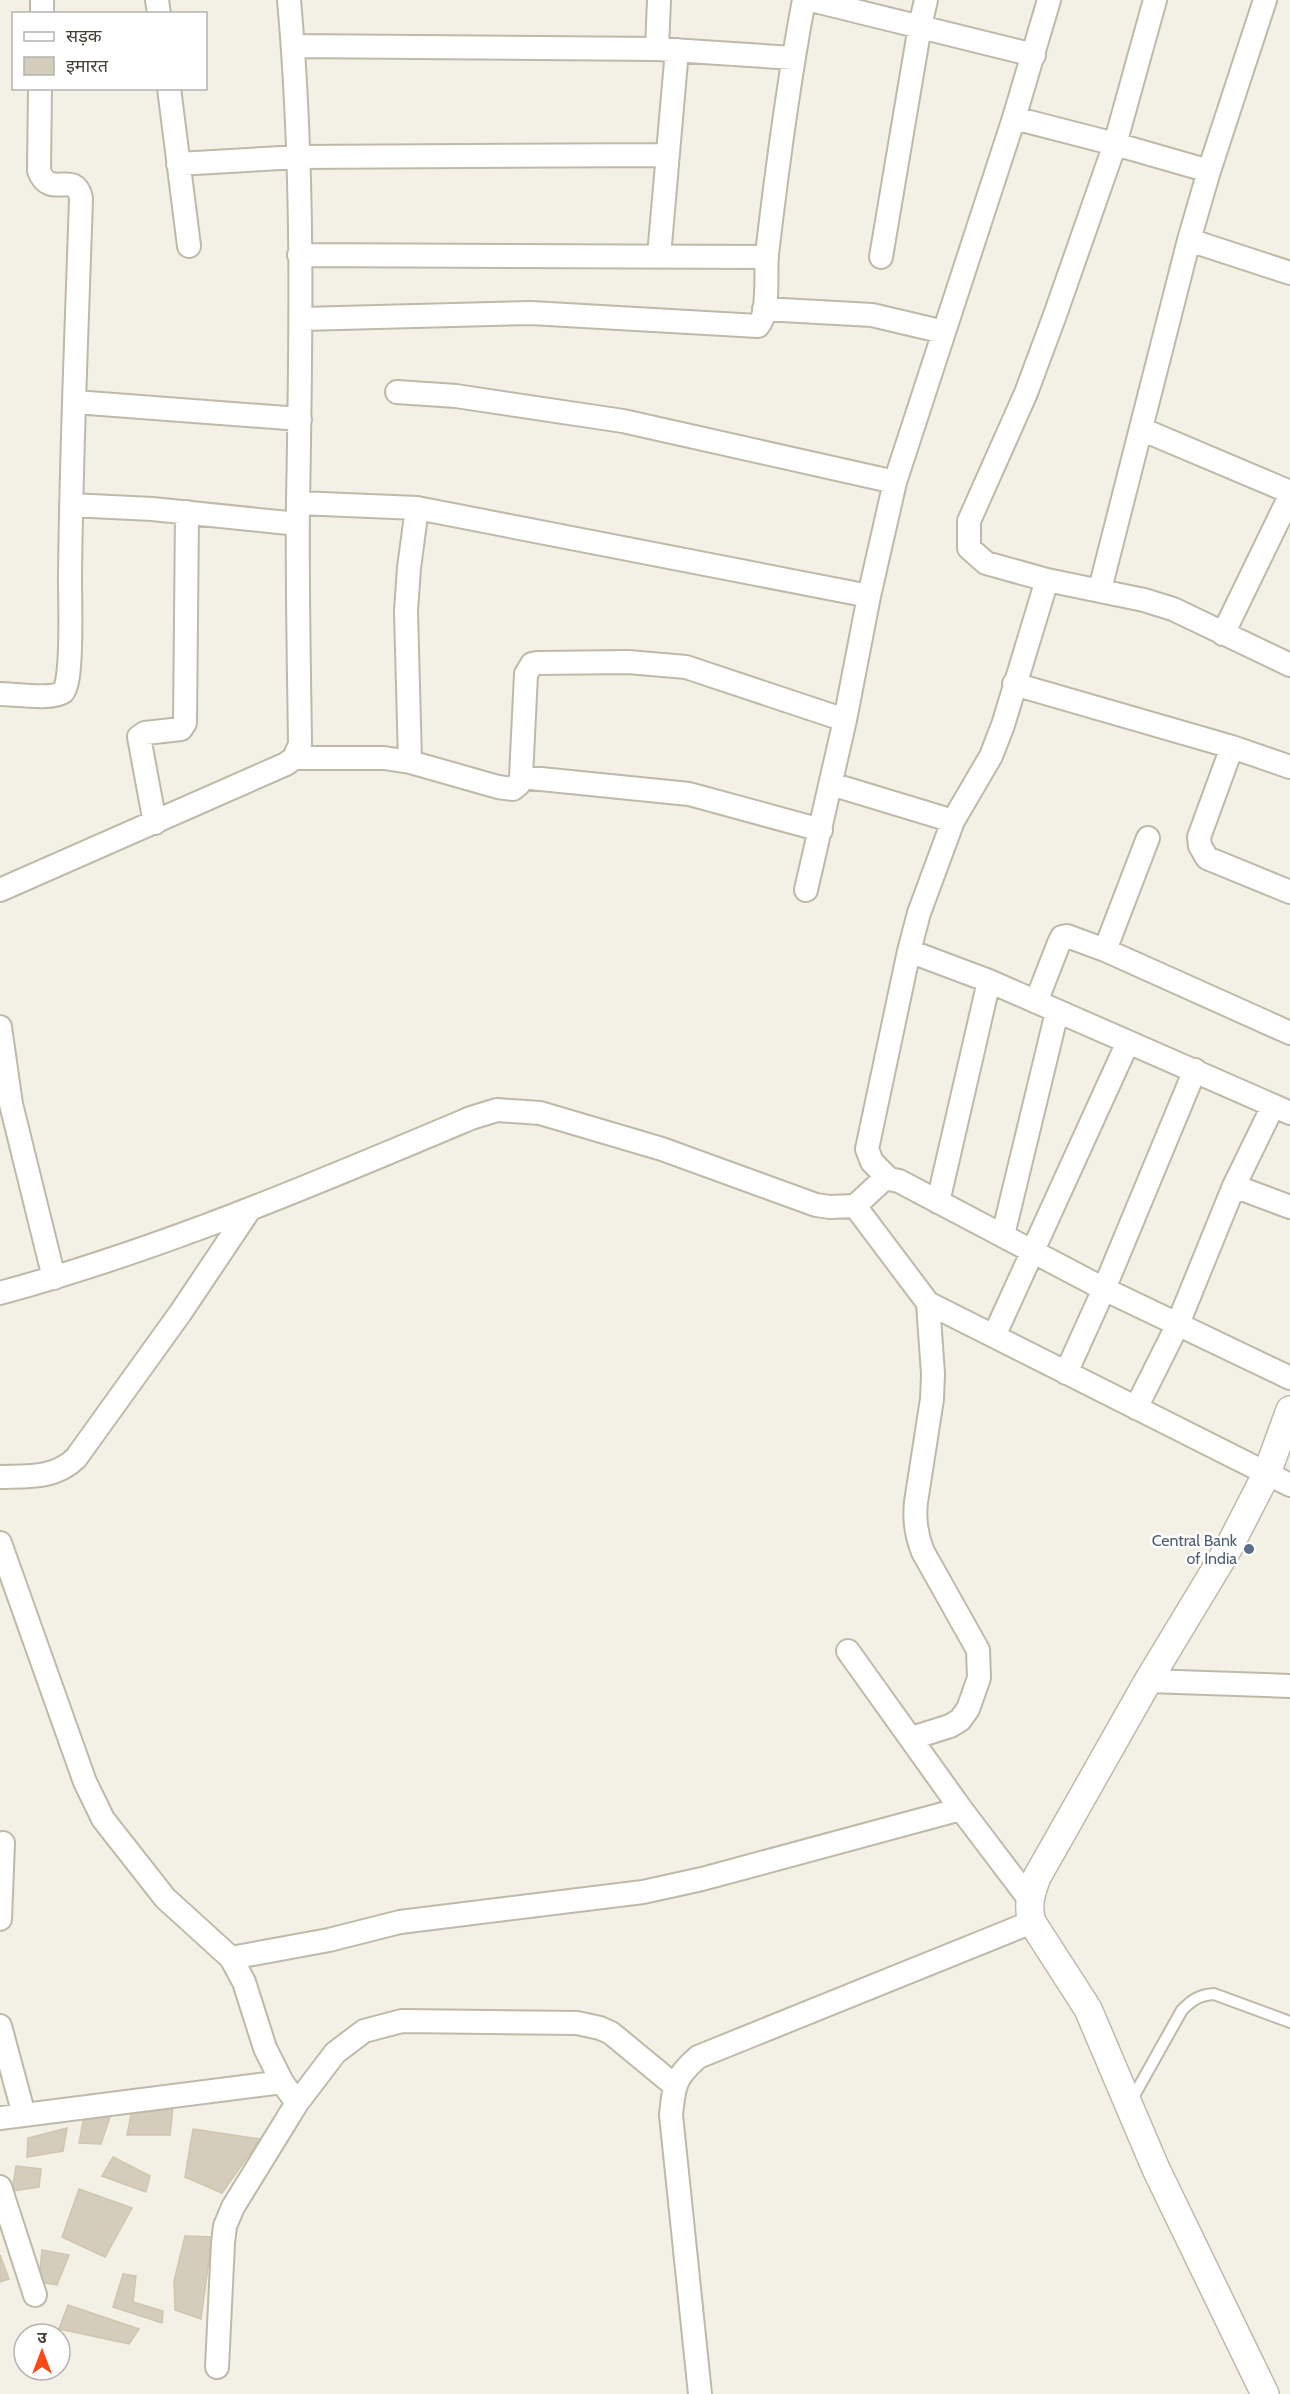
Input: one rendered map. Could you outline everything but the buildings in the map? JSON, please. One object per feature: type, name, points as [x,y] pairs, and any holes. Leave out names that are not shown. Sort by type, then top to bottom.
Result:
[{"type":"street","points":[[0,890],[286,764],[294,758],[300,744],[298,513],[302,319],[298,157],[289,0]]},
{"type":"street","points":[[659,0],[667,50],[666,154],[659,256]]},
{"type":"street","points":[[302,319],[531,313],[752,327],[760,324],[764,309],[767,256],[793,58],[804,0]]},
{"type":"street","points":[[811,0],[1034,55]]},
{"type":"street","points":[[881,257],[926,0]]},
{"type":"street","points":[[806,890],[845,720],[869,596],[895,482],[1014,118],[1049,0]]},
{"type":"street","points":[[1155,0],[1115,144],[1026,393],[969,521],[969,548],[986,563],[1047,580],[1100,589],[1173,609],[1290,665]]},
{"type":"street","points":[[1100,589],[1189,240],[1265,0]]},
{"type":"street","points":[[293,46],[667,50],[793,58]]},
{"type":"street","points":[[0,693],[47,696],[62,692],[67,686],[70,649],[71,505],[81,198],[77,187],[72,184],[49,185],[42,180],[39,171],[40,90]]},
{"type":"street","points":[[168,90],[189,246]]},
{"type":"street","points":[[1014,118],[1209,171]]},
{"type":"street","points":[[178,164],[298,157],[666,154]]},
{"type":"street","points":[[1189,240],[1290,273]]},
{"type":"street","points":[[299,255],[767,256]]},
{"type":"street","points":[[764,309],[872,315],[944,332]]},
{"type":"street","points":[[397,392],[456,396],[623,421],[895,482]]},
{"type":"street","points":[[75,402],[300,419]]},
{"type":"street","points":[[1141,429],[1290,494],[1223,634]]},
{"type":"street","points":[[71,505],[187,512],[298,513],[417,508],[869,596]]},
{"type":"street","points":[[410,762],[406,611],[417,508]]},
{"type":"street","points":[[155,823],[139,737],[146,733],[181,729],[185,723],[187,512]]},
{"type":"street","points":[[1047,580],[991,756],[953,821],[920,913],[909,951],[867,1149],[872,1162],[889,1179],[899,1181],[1177,1326],[1290,1378]]},
{"type":"street","points":[[294,758],[384,758],[410,762],[513,789],[519,784],[521,777],[526,674],[532,664],[537,663],[628,662],[686,667],[845,720]]},
{"type":"street","points":[[1014,684],[1232,747],[1290,767]]},
{"type":"street","points":[[1232,747],[1200,830],[1200,846],[1207,858],[1290,892]]},
{"type":"street","points":[[521,777],[689,794],[821,830]]},
{"type":"street","points":[[831,784],[953,821]]},
{"type":"street","points":[[1105,950],[1148,838]]},
{"type":"street","points":[[1036,1002],[1062,937],[1073,937],[1290,1033]]},
{"type":"street","points":[[909,951],[989,981],[1282,1110],[1234,1186],[1177,1326],[1136,1408]]},
{"type":"street","points":[[938,1202],[989,981]]},
{"type":"street","points":[[1003,1235],[1057,1012]]},
{"type":"street","points":[[0,1027],[11,1104],[54,1278]]},
{"type":"street","points":[[993,1336],[1128,1042]]},
{"type":"street","points":[[1066,1373],[1104,1289],[1195,1070]]},
{"type":"street","points":[[0,1293],[54,1278],[250,1209],[471,1118],[497,1110],[540,1113],[662,1149],[816,1205],[846,1208],[855,1206],[879,1184],[889,1179]]},
{"type":"street","points":[[1234,1186],[1290,1208]]},
{"type":"street","points":[[855,1206],[928,1303],[1278,1479]]},
{"type":"street","points":[[0,1477],[46,1475],[67,1467],[76,1458],[182,1312],[250,1209]]},
{"type":"street","points":[[912,1738],[950,1726],[960,1720],[968,1709],[979,1678],[978,1650],[923,1552],[916,1527],[916,1502],[932,1400],[933,1374],[928,1303]]},
{"type":"street","points":[[1031,1911],[1037,1877],[1148,1681],[1229,1547],[1278,1479],[1290,1410]]},
{"type":"street","points":[[0,1543],[85,1782],[104,1819],[165,1899],[231,1958],[244,1982],[265,2048],[282,2082],[297,2103]]},
{"type":"street","points":[[848,1651],[912,1738],[1031,1911],[1088,2009],[1127,2106],[1265,2394]]},
{"type":"street","points":[[1148,1681],[1290,1686]]},
{"type":"street","points":[[231,1958],[329,1940],[400,1922],[642,1892],[702,1879],[961,1809]]},
{"type":"street","points":[[0,1919],[3,1844]]},
{"type":"street","points":[[700,2394],[671,2115],[674,2085],[687,2067],[698,2057],[1031,1911]]},
{"type":"street","points":[[217,2367],[225,2226],[238,2198],[297,2103],[335,2053],[364,2031],[402,2020],[577,2023],[611,2033],[674,2085]]},
{"type":"street","points":[[0,2026],[24,2115]]},
{"type":"street","points":[[0,2118],[282,2082]]},
{"type":"street","points":[[0,2187],[35,2295]]},
{"type":"lane","points":[[1127,2106],[1182,2010],[1192,2000],[1202,1995],[1214,1994],[1290,2022]]},
{"type":"place","name":"Central Bank of India","points":[[1249,1549]]}]
